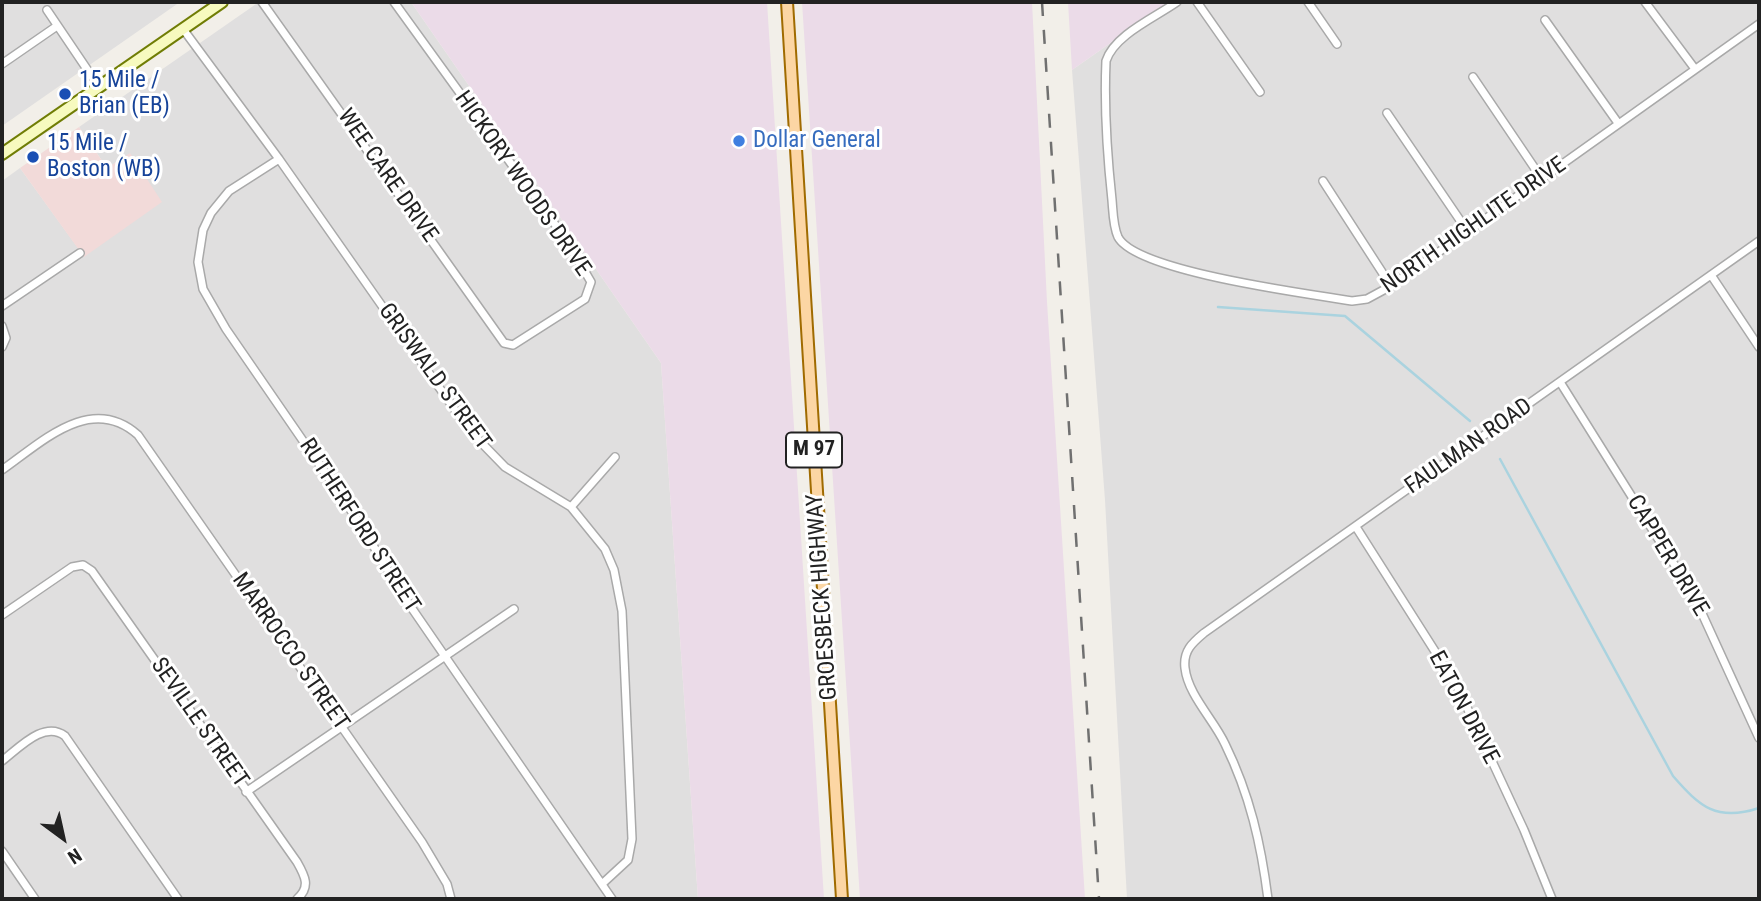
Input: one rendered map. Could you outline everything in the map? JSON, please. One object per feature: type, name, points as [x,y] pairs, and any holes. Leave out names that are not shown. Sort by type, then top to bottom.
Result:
[{"type":"main road","points":[[2,154],[222,2]]},
{"type":"main road","name":"GROESBECK HIGHWAY","points":[[786,2],[842,899]]},
{"type":"street","name":"WEE CARE DRIVE","points":[[262,2],[504,343],[513,345]]},
{"type":"street","name":"HICKORY WOODS DRIVE","points":[[394,2],[567,241],[591,282],[585,299],[513,345]]},
{"type":"street","name":"NORTH HIGHLITE DRIVE","points":[[1177,2],[1121,40],[1109,51],[1106,61],[1106,147],[1118,236],[1131,250],[1153,260],[1239,282],[1352,301],[1367,299],[1391,286],[1759,24]]},
{"type":"street","points":[[1198,2],[1260,92]]},
{"type":"street","points":[[1308,2],[1337,44]]},
{"type":"street","points":[[1645,2],[1695,69]]},
{"type":"street","points":[[47,10],[99,87]]},
{"type":"street","points":[[1545,20],[1618,123]]},
{"type":"street","points":[[2,64],[57,26]]},
{"type":"street","name":"GRISWALD STREET","points":[[184,29],[480,443],[505,467],[571,507],[605,549],[620,589],[622,611],[632,851],[623,867],[602,884]]},
{"type":"street","points":[[1473,77],[1542,179]]},
{"type":"street","points":[[1387,113],[1468,232]]},
{"type":"street","name":"RUTHERFORD STREET","points":[[279,159],[229,191],[211,213],[204,230],[198,262],[203,289],[226,329],[361,525],[400,591],[612,899]]},
{"type":"street","points":[[1322,181],[1391,286]]},
{"type":"street","name":"FAULMAN ROAD","points":[[1268,899],[1250,802],[1225,744],[1188,680],[1185,657],[1195,640],[1759,241]]},
{"type":"street","points":[[2,306],[80,253]]},
{"type":"street","points":[[1711,275],[1759,347]]},
{"type":"street","points":[[2,326],[6,338],[2,347]]},
{"type":"street","name":"CAPPER DRIVE","points":[[1560,382],[1693,596],[1759,738]]},
{"type":"street","name":"MARROCCO STREET","points":[[2,470],[69,425],[86,418],[110,419],[131,429],[146,445],[433,859],[447,884],[451,899]]},
{"type":"street","points":[[571,507],[615,457]]},
{"type":"street","name":"EATON DRIVE","points":[[1356,527],[1457,686],[1524,830],[1552,899]]},
{"type":"street","name":"SEVILLE STREET","points":[[2,615],[65,571],[83,565],[97,576],[297,862],[306,887],[298,899]]},
{"type":"street","points":[[246,792],[514,609]]},
{"type":"street","points":[[2,761],[45,730],[55,730],[70,741],[178,899]]},
{"type":"street","points":[[2,851],[35,899]]},
{"type":"shaded area","points":[[2,2],[180,2],[2,126]]},
{"type":"shaded area","points":[[259,2],[411,2],[661,363],[698,899],[2,899],[2,181],[20,168],[84,256],[130,154],[107,168],[79,127]]},
{"type":"shaded area","points":[[411,2],[767,2],[824,899],[698,899],[661,363]]},
{"type":"shaded area","points":[[802,2],[1032,2],[1047,302],[1085,899],[860,899]]},
{"type":"shaded area","points":[[1068,2],[1169,2],[1072,70]]},
{"type":"shaded area","points":[[1169,2],[1759,2],[1759,899],[1127,899],[1105,500],[1072,70]]},
{"type":"shaded area","points":[[79,127],[107,168],[130,153],[162,202],[84,257],[20,168]]},
{"type":"waterway","points":[[1218,307],[1345,316],[1470,421]]},
{"type":"waterway","points":[[1500,459],[1673,776],[1692,796],[1710,809],[1732,813],[1759,808]]},
{"type":"railway","points":[[1042,2],[1099,899]]},
{"type":"place","name":"15 Mile / Brian (EB)","points":[[65,94]]},
{"type":"place","name":"Dollar General","points":[[739,141]]},
{"type":"place","name":"15 Mile / Boston (WB)","points":[[33,157]]}]
